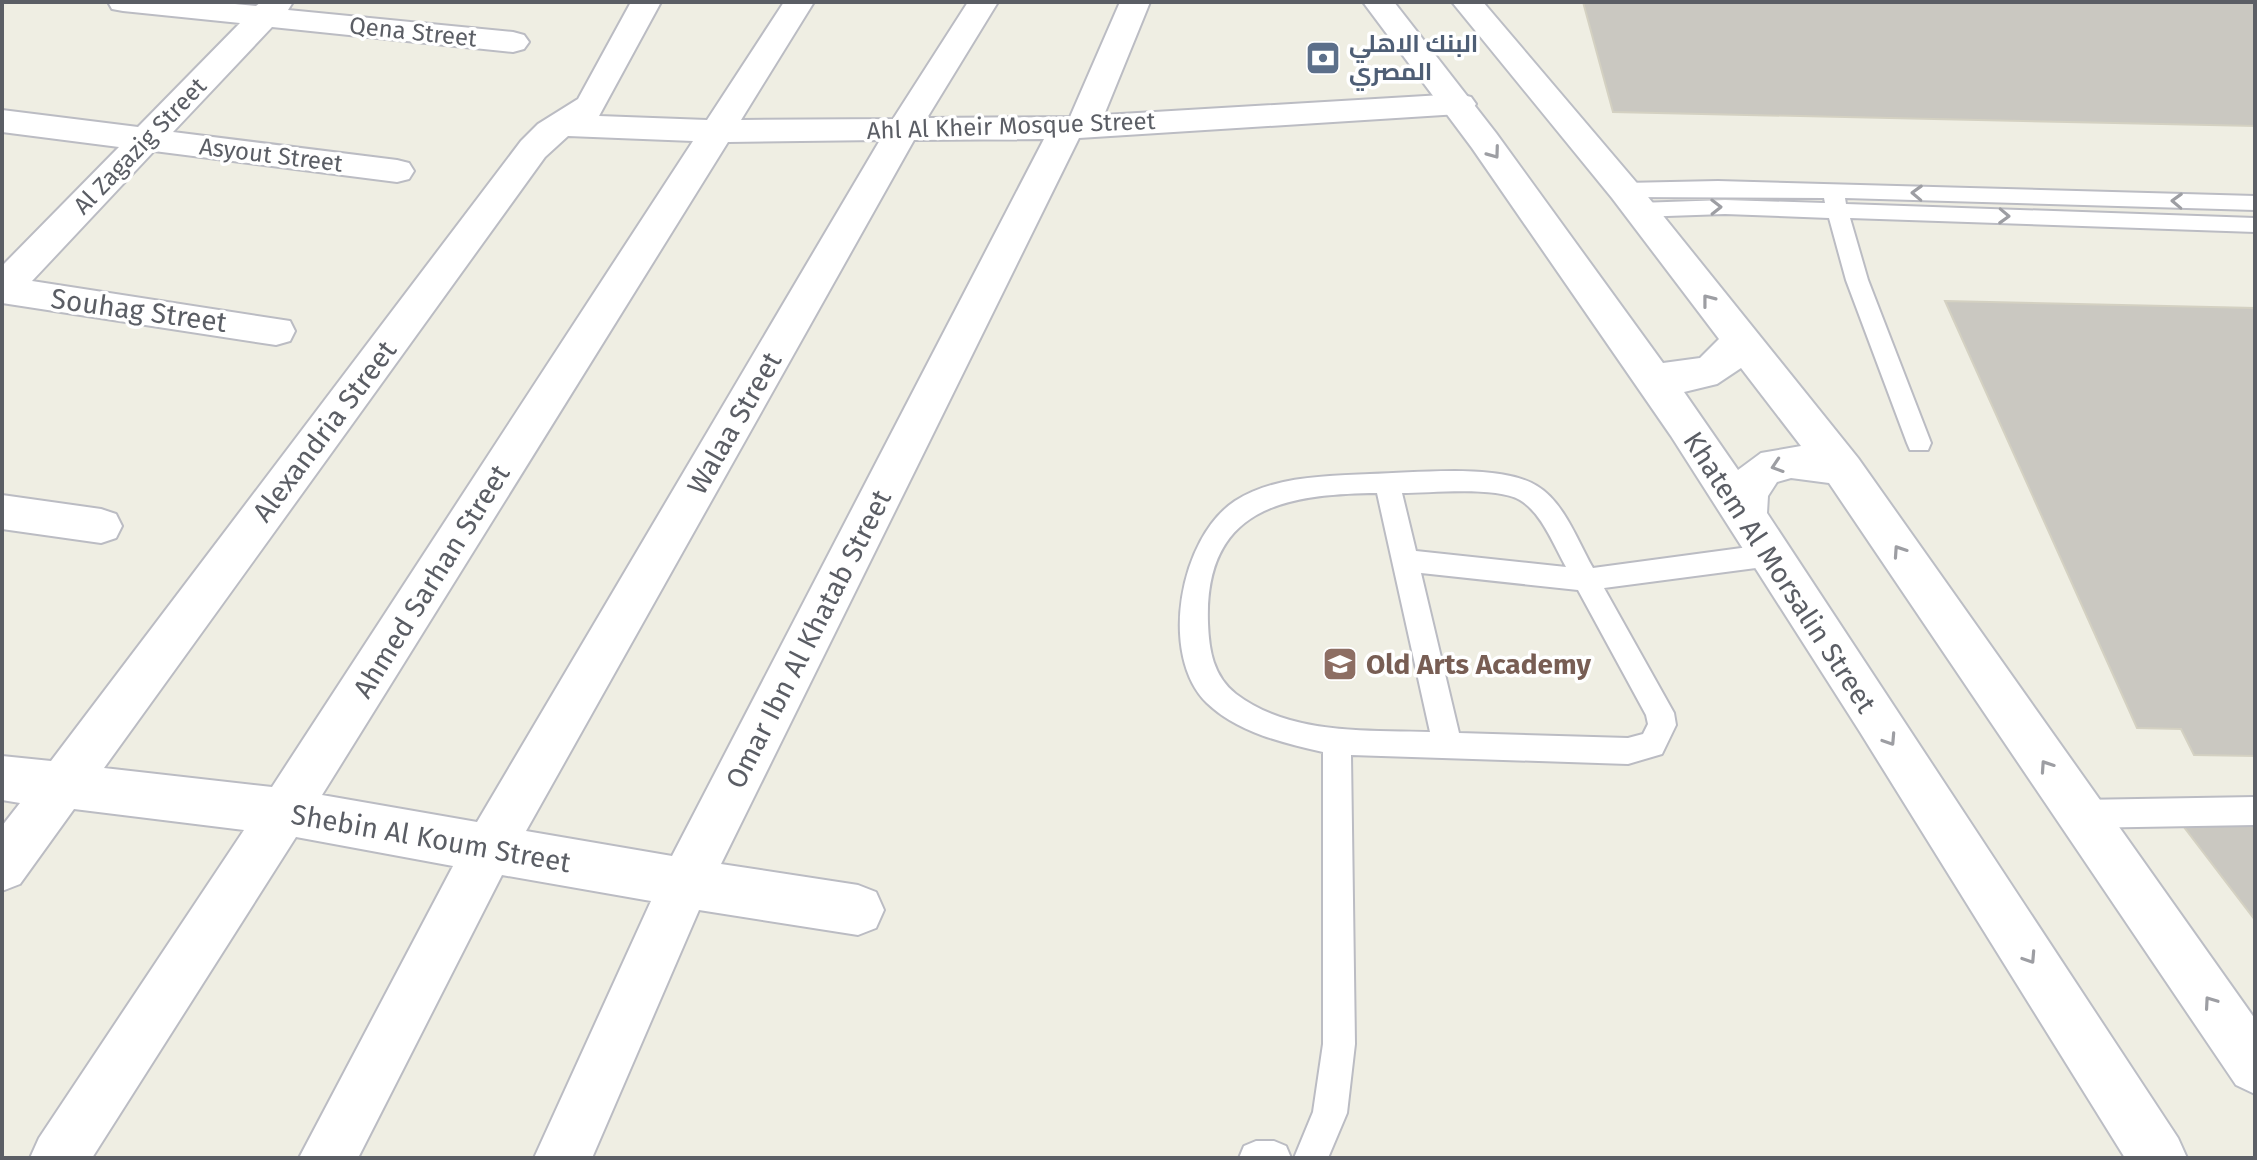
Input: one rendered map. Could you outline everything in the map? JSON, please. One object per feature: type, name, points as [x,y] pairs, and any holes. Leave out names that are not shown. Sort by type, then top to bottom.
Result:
[{"type":"street","name":"Qena Street","points":[[123,2],[271,10],[513,42]]},
{"type":"street","points":[[435,34],[460,2]]},
{"type":"street","name":"Alexandria Street","points":[[2,867],[533,149],[591,106],[646,2]]},
{"type":"street","name":"Ahmed Sarhan Street","points":[[59,1158],[284,812],[799,2]]},
{"type":"street","name":"Walaa Street","points":[[328,1158],[490,847],[903,130],[983,2]]},
{"type":"street","name":"Omar Ibn Al Khatab Street","points":[[563,1158],[685,883],[1075,127],[1135,2]]},
{"type":"street","name":"Khatem Al Morsalin Street","points":[[1378,2],[1459,104],[1746,517],[2158,1158]]},
{"type":"street","points":[[1467,2],[1631,200],[1843,470],[2255,1066]]},
{"type":"street","name":"Al Zagazig Street","points":[[2,289],[271,10]]},
{"type":"street","name":"Ahl Al Kheir Mosque Street","points":[[562,125],[718,131],[1075,127],[1459,104]]},
{"type":"street","name":"Asyout Street","points":[[2,121],[397,171]]},
{"type":"street","name":"Souhag Street","points":[[2,289],[276,331]]},
{"type":"street","points":[[1650,376],[1669,379],[1702,375],[1727,360],[1738,339]]},
{"type":"street","points":[[1746,517],[1745,500],[1750,484],[1761,471],[1798,460],[1843,470]]},
{"type":"street","points":[[2,512],[101,526]]},
{"type":"street","name":"Shebin Al Koum Street","points":[[2,778],[284,812],[685,883],[858,910]]},
{"type":"lane","points":[[1631,200],[1725,207],[1834,200],[2248,203],[2255,225],[1834,200]]},
{"type":"lane","points":[[1834,200],[1879,344],[1919,443]]},
{"type":"lane","points":[[1498,484],[1529,493],[1550,515],[1586,580],[1660,713],[1662,725],[1652,745],[1628,751],[1448,748],[1337,742],[1311,737],[1244,714],[1212,690],[1202,675],[1197,654],[1196,587],[1204,554],[1222,526],[1250,504],[1284,491],[1498,484]]},
{"type":"lane","points":[[1388,486],[1448,748]]},
{"type":"lane","points":[[1405,561],[1586,580],[1771,555]]},
{"type":"lane","points":[[1311,1158],[1330,1113],[1338,1055],[1337,742]]},
{"type":"lane","points":[[2079,814],[2255,811]]},
{"type":"lane","points":[[1256,1158],[1274,1158]]},
{"type":"building","points":[[1583,2],[2255,2],[2255,126],[1613,112]]},
{"type":"building","points":[[1945,301],[2255,308],[2255,756],[2194,755],[2181,729],[2137,728]]},
{"type":"building","points":[[2174,814],[2255,815],[2255,920]]},
{"type":"place","name":"البنك الاهلي المصري","points":[[1323,58]]},
{"type":"place","name":"Old Arts Academy","points":[[1340,664]]}]
